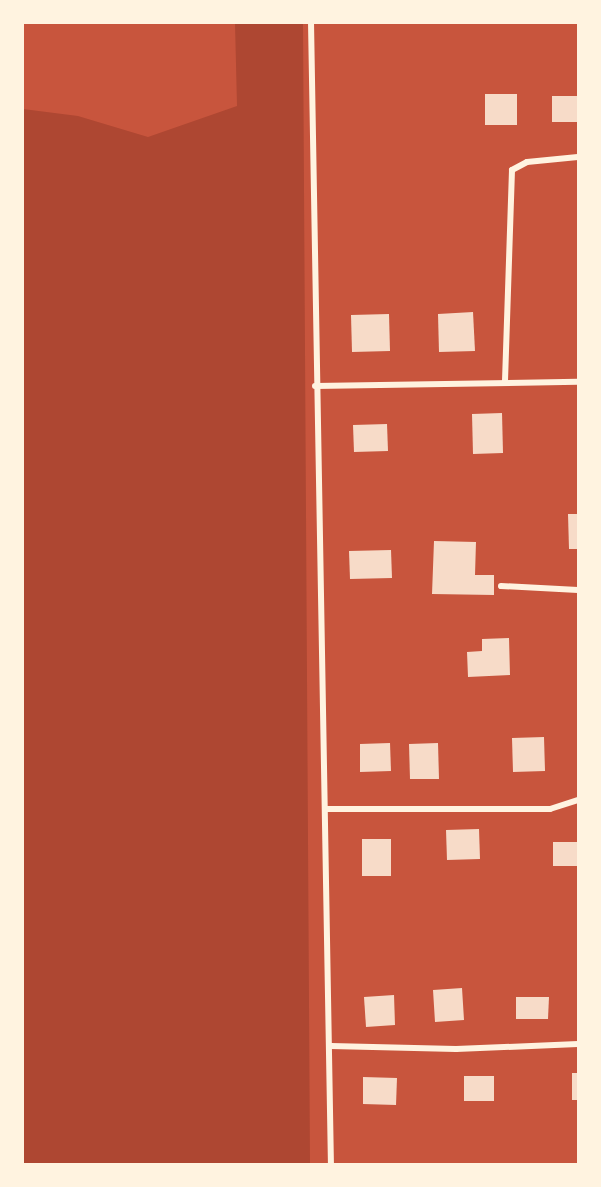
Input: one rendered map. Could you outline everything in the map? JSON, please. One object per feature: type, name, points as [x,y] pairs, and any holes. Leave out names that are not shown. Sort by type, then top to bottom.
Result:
[{"type":"street","points":[[311,22],[315,386],[331,1046],[331,1164]]},
{"type":"street","points":[[505,381],[512,170],[527,162],[579,157]]},
{"type":"street","points":[[315,386],[505,381],[579,382]]},
{"type":"street","points":[[501,586],[579,590]]},
{"type":"street","points":[[326,809],[550,809],[579,800]]},
{"type":"street","points":[[331,1046],[456,1049],[579,1044]]},
{"type":"shaded area","points":[[235,23],[303,23],[310,1164],[23,1164],[23,109],[78,116],[148,137],[237,106]]},
{"type":"building","points":[[485,94],[517,94],[517,125],[485,125]]},
{"type":"building","points":[[552,96],[578,96],[578,122],[552,122]]},
{"type":"building","points":[[473,312],[475,351],[439,352],[438,314]]},
{"type":"building","points":[[389,314],[390,351],[352,352],[351,315]]},
{"type":"building","points":[[502,413],[503,453],[473,454],[472,414]]},
{"type":"building","points":[[387,424],[388,451],[354,452],[353,425]]},
{"type":"building","points":[[568,514],[578,514],[578,549],[569,549]]},
{"type":"building","points":[[434,541],[476,542],[475,575],[494,575],[494,595],[432,594]]},
{"type":"building","points":[[391,550],[392,578],[350,579],[349,551]]},
{"type":"building","points":[[509,638],[510,675],[468,677],[467,652],[482,651],[482,639]]},
{"type":"building","points":[[544,737],[545,771],[513,772],[512,738]]},
{"type":"building","points":[[390,743],[391,771],[360,772],[360,744]]},
{"type":"building","points":[[438,743],[439,779],[410,779],[409,744]]},
{"type":"building","points":[[479,829],[480,859],[447,860],[446,830]]},
{"type":"building","points":[[362,839],[391,839],[391,876],[362,876]]},
{"type":"building","points":[[553,842],[578,842],[578,866],[553,866]]},
{"type":"building","points":[[462,988],[464,1020],[435,1022],[433,990]]},
{"type":"building","points":[[394,995],[395,1025],[366,1027],[364,997]]},
{"type":"building","points":[[516,997],[549,997],[548,1019],[516,1019]]},
{"type":"building","points":[[572,1073],[578,1073],[578,1100],[572,1100]]},
{"type":"building","points":[[464,1076],[494,1076],[494,1101],[464,1101]]},
{"type":"building","points":[[363,1077],[397,1078],[396,1105],[363,1104]]}]
